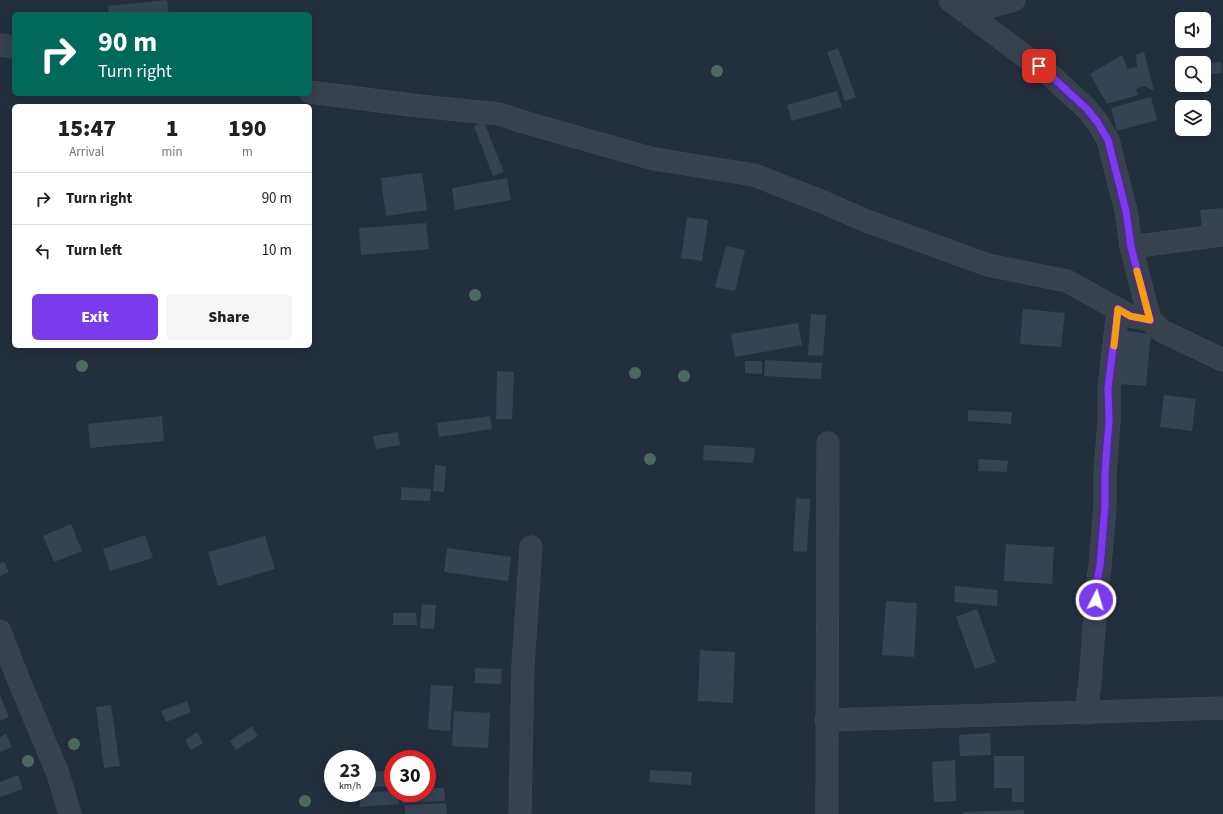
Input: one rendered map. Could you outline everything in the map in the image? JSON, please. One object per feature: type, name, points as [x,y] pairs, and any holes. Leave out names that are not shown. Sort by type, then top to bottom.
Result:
[{"type":"street","points":[[950,0],[1051,76],[1087,109],[1098,123],[1108,140],[1126,211],[1131,247],[1150,320]]},
{"type":"street","points":[[968,13],[1014,0]]},
{"type":"street","points":[[0,45],[12,47]]},
{"type":"street","points":[[312,92],[419,106],[499,114],[654,159],[754,176],[823,202],[864,220],[988,265],[1067,280],[1130,316],[1150,320],[1162,331],[1223,360]]},
{"type":"street","points":[[1131,247],[1223,236]]},
{"type":"street","points":[[1086,713],[1090,683],[1105,506],[1105,466],[1109,421],[1108,388],[1118,309]]},
{"type":"street","points":[[827,814],[826,720],[828,443]]},
{"type":"street","points":[[520,814],[523,665],[532,547]]},
{"type":"street","points":[[0,631],[58,774],[70,814]]},
{"type":"street","points":[[826,720],[1223,708]]},
{"type":"building","points":[[167,0],[169,12],[109,12],[108,6]]},
{"type":"building","points":[[838,48],[856,97],[845,101],[827,52]]},
{"type":"building","points":[[1144,52],[1154,91],[1144,86],[1136,89],[1138,95],[1107,104],[1090,74],[1122,55],[1128,69],[1137,67],[1136,55]]},
{"type":"building","points":[[1221,62],[1222,73],[1211,74],[1211,63]]},
{"type":"building","points":[[837,91],[842,107],[792,121],[787,105]]},
{"type":"building","points":[[1151,97],[1157,120],[1117,131],[1111,108]]},
{"type":"building","points":[[484,122],[504,172],[493,176],[474,126]]},
{"type":"building","points":[[422,173],[427,210],[386,216],[381,178]]},
{"type":"building","points":[[507,178],[511,200],[455,210],[452,188]]},
{"type":"building","points":[[1223,208],[1223,225],[1202,227],[1200,210]]},
{"type":"building","points":[[687,217],[708,220],[702,261],[681,258]]},
{"type":"building","points":[[426,223],[429,249],[361,255],[359,228]]},
{"type":"building","points":[[726,246],[745,250],[735,291],[715,287]]},
{"type":"building","points":[[1023,309],[1065,313],[1061,347],[1020,344]]},
{"type":"building","points":[[811,314],[826,315],[823,356],[808,355]]},
{"type":"building","points":[[798,323],[802,345],[735,357],[731,334]]},
{"type":"building","points":[[1125,331],[1151,334],[1146,386],[1120,384]]},
{"type":"building","points":[[765,360],[822,363],[821,379],[764,376]]},
{"type":"building","points":[[745,361],[762,361],[762,374],[745,373]]},
{"type":"building","points":[[497,371],[514,372],[512,419],[496,419]]},
{"type":"building","points":[[1164,395],[1196,399],[1192,431],[1160,427]]},
{"type":"building","points":[[968,410],[1012,412],[1011,424],[968,421]]},
{"type":"building","points":[[162,416],[164,441],[90,448],[88,424]]},
{"type":"building","points":[[490,416],[492,429],[439,437],[437,423]]},
{"type":"building","points":[[398,432],[400,445],[376,449],[373,436]]},
{"type":"building","points":[[704,445],[755,448],[753,463],[703,460]]},
{"type":"building","points":[[979,459],[1008,461],[1007,472],[978,471]]},
{"type":"building","points":[[435,465],[446,466],[444,492],[433,491]]},
{"type":"building","points":[[401,487],[431,489],[430,501],[401,500]]},
{"type":"building","points":[[796,498],[810,499],[807,552],[793,551]]},
{"type":"building","points":[[71,524],[82,551],[54,562],[43,536]]},
{"type":"building","points":[[145,535],[153,558],[110,571],[103,549]]},
{"type":"building","points":[[265,536],[275,569],[218,586],[208,552]]},
{"type":"building","points":[[1006,544],[1054,547],[1052,584],[1004,581]]},
{"type":"building","points":[[447,548],[511,557],[508,581],[444,572]]},
{"type":"building","points":[[4,562],[9,572],[0,576],[0,564]]},
{"type":"building","points":[[955,586],[998,590],[997,606],[954,602]]},
{"type":"building","points":[[886,601],[917,603],[914,657],[882,655]]},
{"type":"building","points":[[422,604],[436,605],[434,629],[420,628]]},
{"type":"building","points":[[977,609],[996,662],[975,669],[956,617]]},
{"type":"building","points":[[393,613],[416,613],[417,625],[393,625]]},
{"type":"building","points":[[700,650],[735,652],[733,703],[698,701]]},
{"type":"building","points":[[475,668],[502,669],[501,684],[475,683]]},
{"type":"building","points":[[431,685],[453,686],[450,731],[428,729]]},
{"type":"building","points":[[0,695],[9,717],[0,721]]},
{"type":"building","points":[[187,701],[191,712],[166,722],[161,711]]},
{"type":"building","points":[[111,705],[120,766],[104,768],[96,707]]},
{"type":"building","points":[[454,711],[490,713],[488,748],[452,746]]},
{"type":"building","points":[[252,726],[258,736],[236,750],[230,741]]},
{"type":"building","points":[[197,732],[203,743],[191,750],[185,740]]},
{"type":"building","points":[[990,733],[991,755],[960,756],[959,735]]},
{"type":"building","points":[[6,734],[12,747],[0,752],[0,737]]},
{"type":"building","points":[[994,756],[1024,756],[1024,802],[1012,802],[1012,788],[994,788]]},
{"type":"building","points":[[955,760],[956,801],[934,802],[932,762]]},
{"type":"building","points":[[650,770],[692,772],[691,785],[649,782]]},
{"type":"building","points":[[384,771],[384,786],[376,787],[376,772]]},
{"type":"building","points":[[18,775],[23,789],[0,797],[0,782]]},
{"type":"building","points":[[436,788],[444,788],[445,801],[436,801]]},
{"type":"building","points":[[376,792],[384,792],[384,802],[399,802],[399,804],[360,807],[360,802],[376,802]]},
{"type":"building","points":[[402,802],[424,802],[402,803]]},
{"type":"building","points":[[446,803],[447,814],[405,814],[405,805]]},
{"type":"building","points":[[1024,810],[1024,814],[963,814],[963,812]]},
{"type":"slow traffic","points":[[1114,346],[1118,309],[1130,316],[1150,320],[1137,271]]},
{"type":"route","points":[[1039,66],[1087,109],[1098,123],[1108,140],[1126,211],[1131,247],[1150,320],[1130,316],[1118,309],[1108,388],[1109,421],[1106,447],[1105,506],[1096,600]]}]
